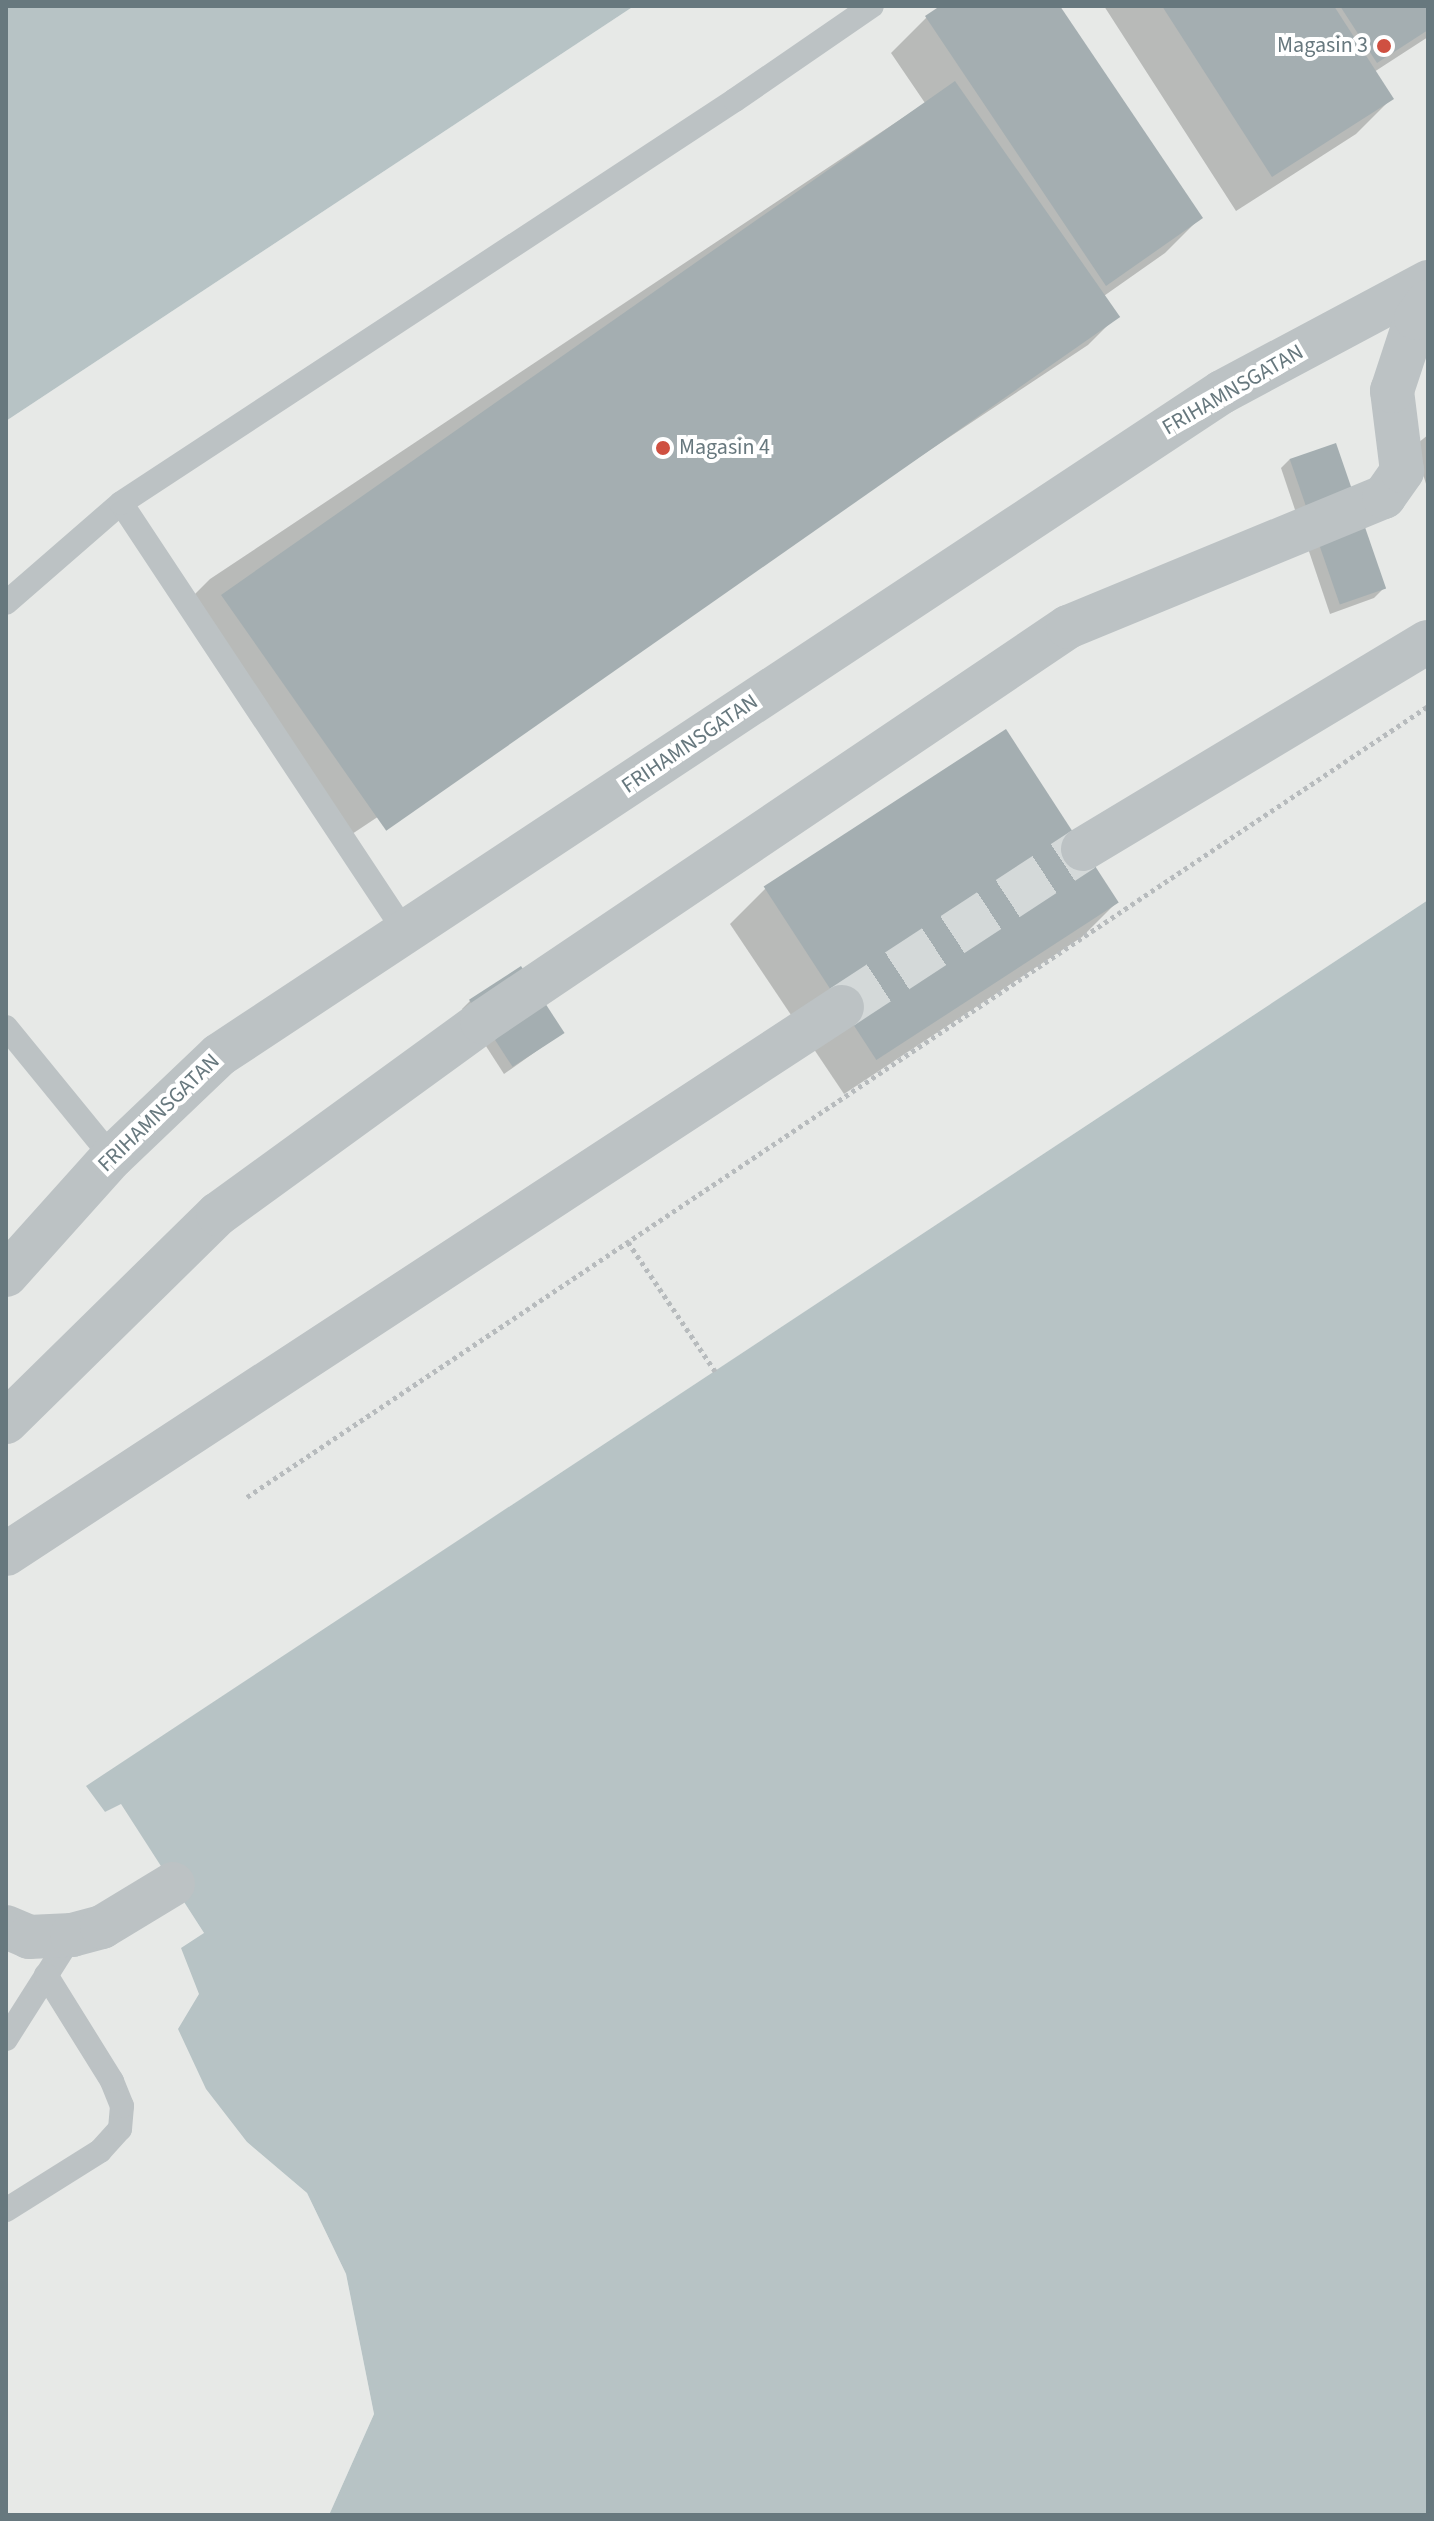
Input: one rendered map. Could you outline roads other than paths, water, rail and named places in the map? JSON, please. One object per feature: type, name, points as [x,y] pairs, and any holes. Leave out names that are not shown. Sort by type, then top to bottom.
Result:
[{"type":"street","name":"FRIHAMNSGATAN","points":[[6,1275],[112,1157],[219,1055],[1222,392],[1428,282]]},
{"type":"street","points":[[6,1422],[218,1214],[482,1022],[1068,627],[1337,520],[1384,497],[1402,471],[1392,391],[1416,318],[1428,302]]},
{"type":"street","points":[[1083,849],[1428,642]]},
{"type":"street","points":[[6,1554],[842,1007]]},
{"type":"street","points":[[6,1927],[29,1937],[72,1935],[102,1927],[173,1884]]},
{"type":"lane","points":[[6,603],[121,503],[735,100],[872,6]]},
{"type":"lane","points":[[121,503],[405,932]]},
{"type":"lane","points":[[6,1027],[112,1157]]},
{"type":"lane","points":[[6,2039],[72,1935]]},
{"type":"lane","points":[[6,2210],[100,2151],[120,2129],[122,2106],[112,2081],[46,1975]]},
{"type":"tunnel","points":[[842,1007],[1083,849]]},
{"type":"place","name":"Magasin 3","points":[[1384,46]]},
{"type":"place","name":"Magasin 4","points":[[663,448]]}]
